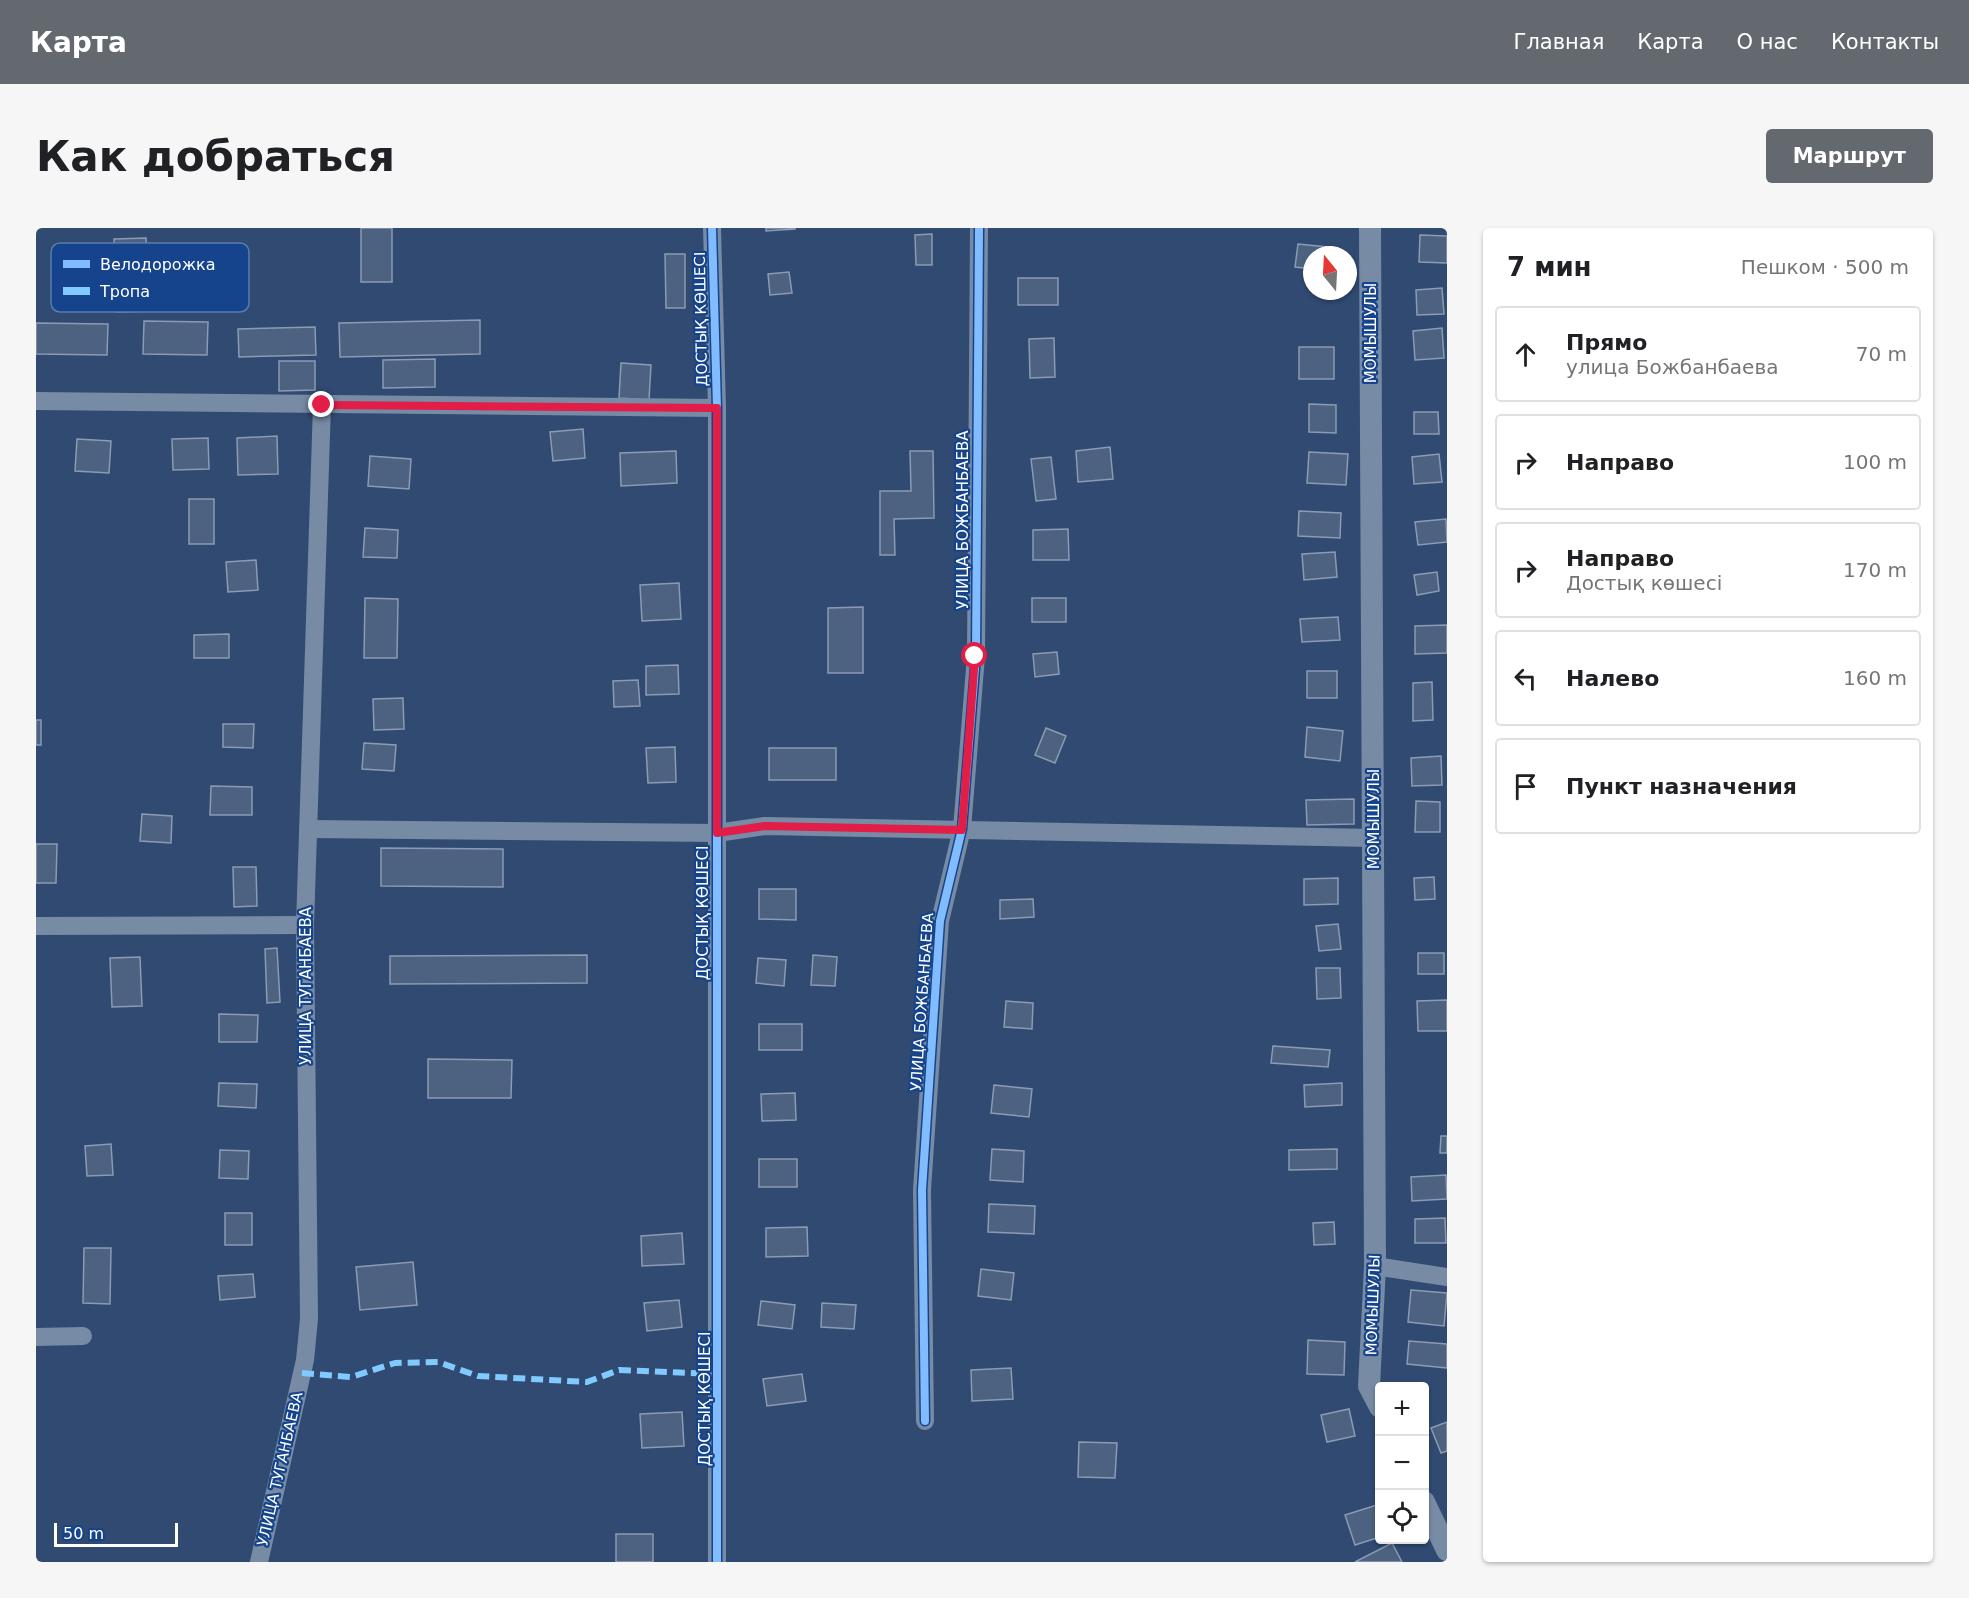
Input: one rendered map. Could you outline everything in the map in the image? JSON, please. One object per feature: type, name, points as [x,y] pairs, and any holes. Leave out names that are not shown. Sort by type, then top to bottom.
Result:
[{"type":"street","name":"ДОСТЫҚ КӨШЕСІ","points":[[712,228],[717,408],[717,1562]]},
{"type":"street","name":"УЛИЦА БОЖБАНБАЕВА","points":[[926,1421],[922,1190],[940,921],[962,830],[975,656],[979,228]]},
{"type":"street","name":"МОМЫШУЛЫ","points":[[1370,228],[1375,1266],[1370,1386],[1375,1396]]},
{"type":"street","points":[[36,401],[717,408]]},
{"type":"street","name":"УЛИЦА ТУГАНБАЕВА","points":[[259,1562],[305,1360],[309,1319],[305,925],[322,405]]},
{"type":"street","points":[[308,829],[717,833],[765,826],[1374,838]]},
{"type":"street","points":[[36,926],[305,925]]},
{"type":"street","points":[[1375,1266],[1447,1277]]},
{"type":"street","points":[[36,1337],[83,1336]]},
{"type":"street","points":[[1429,1511],[1447,1550]]},
{"type":"building","points":[[361,228],[392,228],[392,282],[361,282]]},
{"type":"building","points":[[766,228],[795,228],[795,229],[766,231]]},
{"type":"building","points":[[932,234],[932,265],[916,265],[915,235]]},
{"type":"building","points":[[1420,235],[1447,236],[1447,263],[1419,262]]},
{"type":"building","points":[[146,238],[146,243],[114,243],[114,239]]},
{"type":"building","points":[[1298,244],[1318,246],[1303,246],[1303,268],[1295,267]]},
{"type":"building","points":[[665,254],[685,254],[685,308],[666,308]]},
{"type":"building","points":[[789,272],[792,293],[770,295],[768,274]]},
{"type":"building","points":[[1018,278],[1058,278],[1058,305],[1018,305]]},
{"type":"building","points":[[1442,288],[1444,314],[1417,315],[1416,290]]},
{"type":"building","points":[[480,320],[480,354],[340,357],[339,323]]},
{"type":"building","points":[[144,321],[208,322],[207,355],[143,354]]},
{"type":"building","points":[[36,323],[108,324],[107,355],[36,354]]},
{"type":"building","points":[[315,327],[316,355],[239,357],[238,329]]},
{"type":"building","points":[[1442,328],[1444,358],[1415,360],[1413,331]]},
{"type":"building","points":[[1054,338],[1055,377],[1030,378],[1029,339]]},
{"type":"building","points":[[1299,347],[1334,347],[1334,379],[1299,379]]},
{"type":"building","points":[[435,359],[435,387],[383,388],[383,360]]},
{"type":"building","points":[[279,361],[315,361],[315,390],[279,391]]},
{"type":"building","points":[[621,363],[651,365],[649,400],[619,398]]},
{"type":"building","points":[[1309,404],[1336,405],[1336,433],[1309,432]]},
{"type":"building","points":[[1414,412],[1438,412],[1439,434],[1414,434]]},
{"type":"building","points":[[583,429],[585,458],[553,461],[550,432]]},
{"type":"building","points":[[277,436],[278,474],[238,475],[237,438]]},
{"type":"building","points":[[208,438],[209,469],[173,470],[172,439]]},
{"type":"building","points":[[77,439],[111,441],[109,473],[75,471]]},
{"type":"building","points":[[1110,447],[1113,479],[1078,482],[1076,451]]},
{"type":"building","points":[[676,451],[677,483],[621,486],[620,453]]},
{"type":"building","points":[[910,451],[933,451],[934,518],[894,519],[895,555],[880,555],[880,491],[911,491]]},
{"type":"building","points":[[1309,452],[1348,454],[1346,485],[1307,483]]},
{"type":"building","points":[[1439,454],[1442,482],[1414,484],[1412,457]]},
{"type":"building","points":[[370,456],[411,459],[409,489],[368,486]]},
{"type":"building","points":[[1051,457],[1056,499],[1036,501],[1031,459]]},
{"type":"building","points":[[189,499],[214,499],[214,544],[189,544]]},
{"type":"building","points":[[1299,511],[1341,513],[1340,538],[1298,536]]},
{"type":"building","points":[[1446,519],[1447,542],[1418,545],[1415,522]]},
{"type":"building","points":[[365,528],[398,530],[397,558],[363,557]]},
{"type":"building","points":[[1068,529],[1069,560],[1033,560],[1033,530]]},
{"type":"building","points":[[1335,552],[1337,577],[1304,580],[1302,554]]},
{"type":"building","points":[[256,560],[258,590],[228,592],[226,562]]},
{"type":"building","points":[[1437,572],[1439,591],[1417,595],[1414,575]]},
{"type":"building","points":[[679,583],[681,619],[642,621],[640,585]]},
{"type":"building","points":[[365,598],[398,599],[397,658],[364,658]]},
{"type":"building","points":[[1032,598],[1066,598],[1066,622],[1032,622]]},
{"type":"building","points":[[863,607],[863,673],[828,673],[828,608]]},
{"type":"building","points":[[1338,617],[1340,640],[1302,642],[1300,619]]},
{"type":"building","points":[[1447,625],[1447,653],[1415,654],[1415,626]]},
{"type":"building","points":[[229,634],[229,658],[194,658],[194,635]]},
{"type":"building","points":[[1057,652],[1059,674],[1035,677],[1033,654]]},
{"type":"building","points":[[678,665],[679,694],[646,695],[646,666]]},
{"type":"building","points":[[1307,671],[1337,671],[1337,698],[1307,698]]},
{"type":"building","points":[[638,680],[640,706],[614,707],[613,681]]},
{"type":"building","points":[[1432,682],[1433,720],[1413,721],[1413,683]]},
{"type":"building","points":[[403,698],[404,729],[374,730],[373,699]]},
{"type":"building","points":[[36,720],[41,720],[41,745],[36,745]]},
{"type":"building","points":[[223,724],[254,724],[253,748],[223,747]]},
{"type":"building","points":[[1307,727],[1343,731],[1340,761],[1305,757]]},
{"type":"building","points":[[1046,728],[1066,736],[1055,763],[1035,755]]},
{"type":"building","points":[[364,743],[396,745],[394,771],[362,769]]},
{"type":"building","points":[[675,747],[676,782],[648,783],[646,748]]},
{"type":"building","points":[[769,748],[836,748],[836,780],[769,780]]},
{"type":"building","points":[[1441,756],[1442,785],[1412,786],[1411,758]]},
{"type":"building","points":[[211,786],[252,787],[252,815],[210,815]]},
{"type":"building","points":[[1354,799],[1354,824],[1307,825],[1306,800]]},
{"type":"building","points":[[1416,801],[1440,802],[1440,832],[1415,832]]},
{"type":"building","points":[[142,814],[172,816],[171,843],[140,841]]},
{"type":"building","points":[[36,844],[57,844],[56,883],[36,883]]},
{"type":"building","points":[[381,848],[503,849],[503,887],[381,886]]},
{"type":"building","points":[[233,867],[256,867],[257,906],[234,907]]},
{"type":"building","points":[[1434,877],[1435,899],[1415,900],[1414,878]]},
{"type":"building","points":[[1338,878],[1338,904],[1304,905],[1304,879]]},
{"type":"building","points":[[759,889],[796,889],[796,920],[759,919]]},
{"type":"building","points":[[1033,899],[1034,917],[1000,919],[1000,900]]},
{"type":"building","points":[[1338,924],[1341,949],[1319,951],[1316,926]]},
{"type":"building","points":[[277,948],[280,1002],[267,1003],[265,949]]},
{"type":"building","points":[[1418,953],[1444,953],[1444,974],[1418,974]]},
{"type":"building","points":[[587,955],[587,983],[390,984],[390,956]]},
{"type":"building","points":[[813,955],[837,957],[835,986],[811,985]]},
{"type":"building","points":[[140,957],[142,1006],[112,1007],[110,958]]},
{"type":"building","points":[[758,958],[786,960],[784,986],[756,983]]},
{"type":"building","points":[[1316,968],[1340,968],[1341,998],[1317,999]]},
{"type":"building","points":[[1447,1000],[1447,1031],[1418,1031],[1417,1001]]},
{"type":"building","points":[[1006,1001],[1033,1003],[1032,1029],[1004,1027]]},
{"type":"building","points":[[219,1014],[258,1015],[257,1042],[219,1042]]},
{"type":"building","points":[[759,1024],[802,1024],[802,1050],[759,1050]]},
{"type":"building","points":[[1273,1046],[1330,1050],[1328,1067],[1271,1063]]},
{"type":"building","points":[[428,1059],[512,1060],[511,1098],[428,1098]]},
{"type":"building","points":[[219,1083],[257,1084],[256,1108],[218,1106]]},
{"type":"building","points":[[1342,1083],[1342,1105],[1305,1107],[1304,1085]]},
{"type":"building","points":[[994,1085],[1032,1089],[1029,1117],[991,1113]]},
{"type":"building","points":[[795,1093],[796,1120],[762,1121],[761,1094]]},
{"type":"building","points":[[1441,1136],[1447,1136],[1447,1153],[1440,1153]]},
{"type":"building","points":[[111,1144],[113,1175],[87,1176],[85,1146]]},
{"type":"building","points":[[992,1149],[1024,1151],[1023,1182],[990,1180]]},
{"type":"building","points":[[1337,1149],[1337,1169],[1289,1170],[1289,1150]]},
{"type":"building","points":[[220,1150],[249,1151],[248,1179],[219,1178]]},
{"type":"building","points":[[759,1159],[797,1159],[797,1187],[759,1187]]},
{"type":"building","points":[[1446,1175],[1447,1199],[1412,1201],[1411,1177]]},
{"type":"building","points":[[989,1204],[1035,1206],[1034,1234],[988,1232]]},
{"type":"building","points":[[225,1213],[252,1213],[252,1245],[225,1245]]},
{"type":"building","points":[[1445,1218],[1446,1243],[1415,1243],[1415,1219]]},
{"type":"building","points":[[1334,1222],[1335,1244],[1314,1245],[1313,1223]]},
{"type":"building","points":[[807,1227],[808,1256],[766,1257],[766,1228]]},
{"type":"building","points":[[682,1233],[684,1264],[642,1266],[641,1236]]},
{"type":"building","points":[[84,1248],[111,1248],[110,1304],[83,1303]]},
{"type":"building","points":[[413,1262],[417,1305],[360,1310],[356,1267]]},
{"type":"building","points":[[981,1269],[1014,1273],[1011,1300],[978,1296]]},
{"type":"building","points":[[253,1274],[255,1297],[220,1300],[218,1276]]},
{"type":"building","points":[[1411,1290],[1447,1293],[1444,1326],[1408,1322]]},
{"type":"building","points":[[679,1300],[682,1327],[647,1331],[644,1303]]},
{"type":"building","points":[[761,1301],[795,1305],[792,1329],[758,1325]]},
{"type":"building","points":[[822,1303],[856,1305],[854,1329],[821,1327]]},
{"type":"building","points":[[1308,1340],[1345,1342],[1344,1375],[1307,1374]]},
{"type":"building","points":[[1409,1341],[1447,1344],[1447,1368],[1407,1364]]},
{"type":"building","points":[[1011,1368],[1013,1399],[972,1401],[971,1370]]},
{"type":"building","points":[[802,1374],[806,1401],[767,1406],[763,1379]]},
{"type":"building","points":[[1349,1409],[1355,1436],[1327,1442],[1321,1415]]},
{"type":"building","points":[[682,1412],[684,1446],[642,1448],[640,1414]]},
{"type":"building","points":[[1447,1422],[1447,1451],[1441,1453],[1431,1428]]},
{"type":"building","points":[[1079,1442],[1117,1443],[1115,1478],[1078,1477]]},
{"type":"building","points":[[1375,1506],[1375,1539],[1355,1545],[1345,1515]]},
{"type":"building","points":[[616,1534],[653,1534],[653,1562],[616,1562]]},
{"type":"building","points":[[1393,1544],[1402,1562],[1355,1562]]},
{"type":"marked path","points":[[302,1373],[351,1377],[395,1363],[438,1362],[478,1376],[587,1382],[619,1370],[718,1374]]},
{"type":"cycle path","points":[[712,228],[717,408],[717,1562]]},
{"type":"cycle path","points":[[925,1421],[922,1190],[940,921],[962,829],[976,656],[979,228]]},
{"type":"route","points":[[322,405],[717,408],[717,833],[765,826],[962,830],[975,656]]}]
